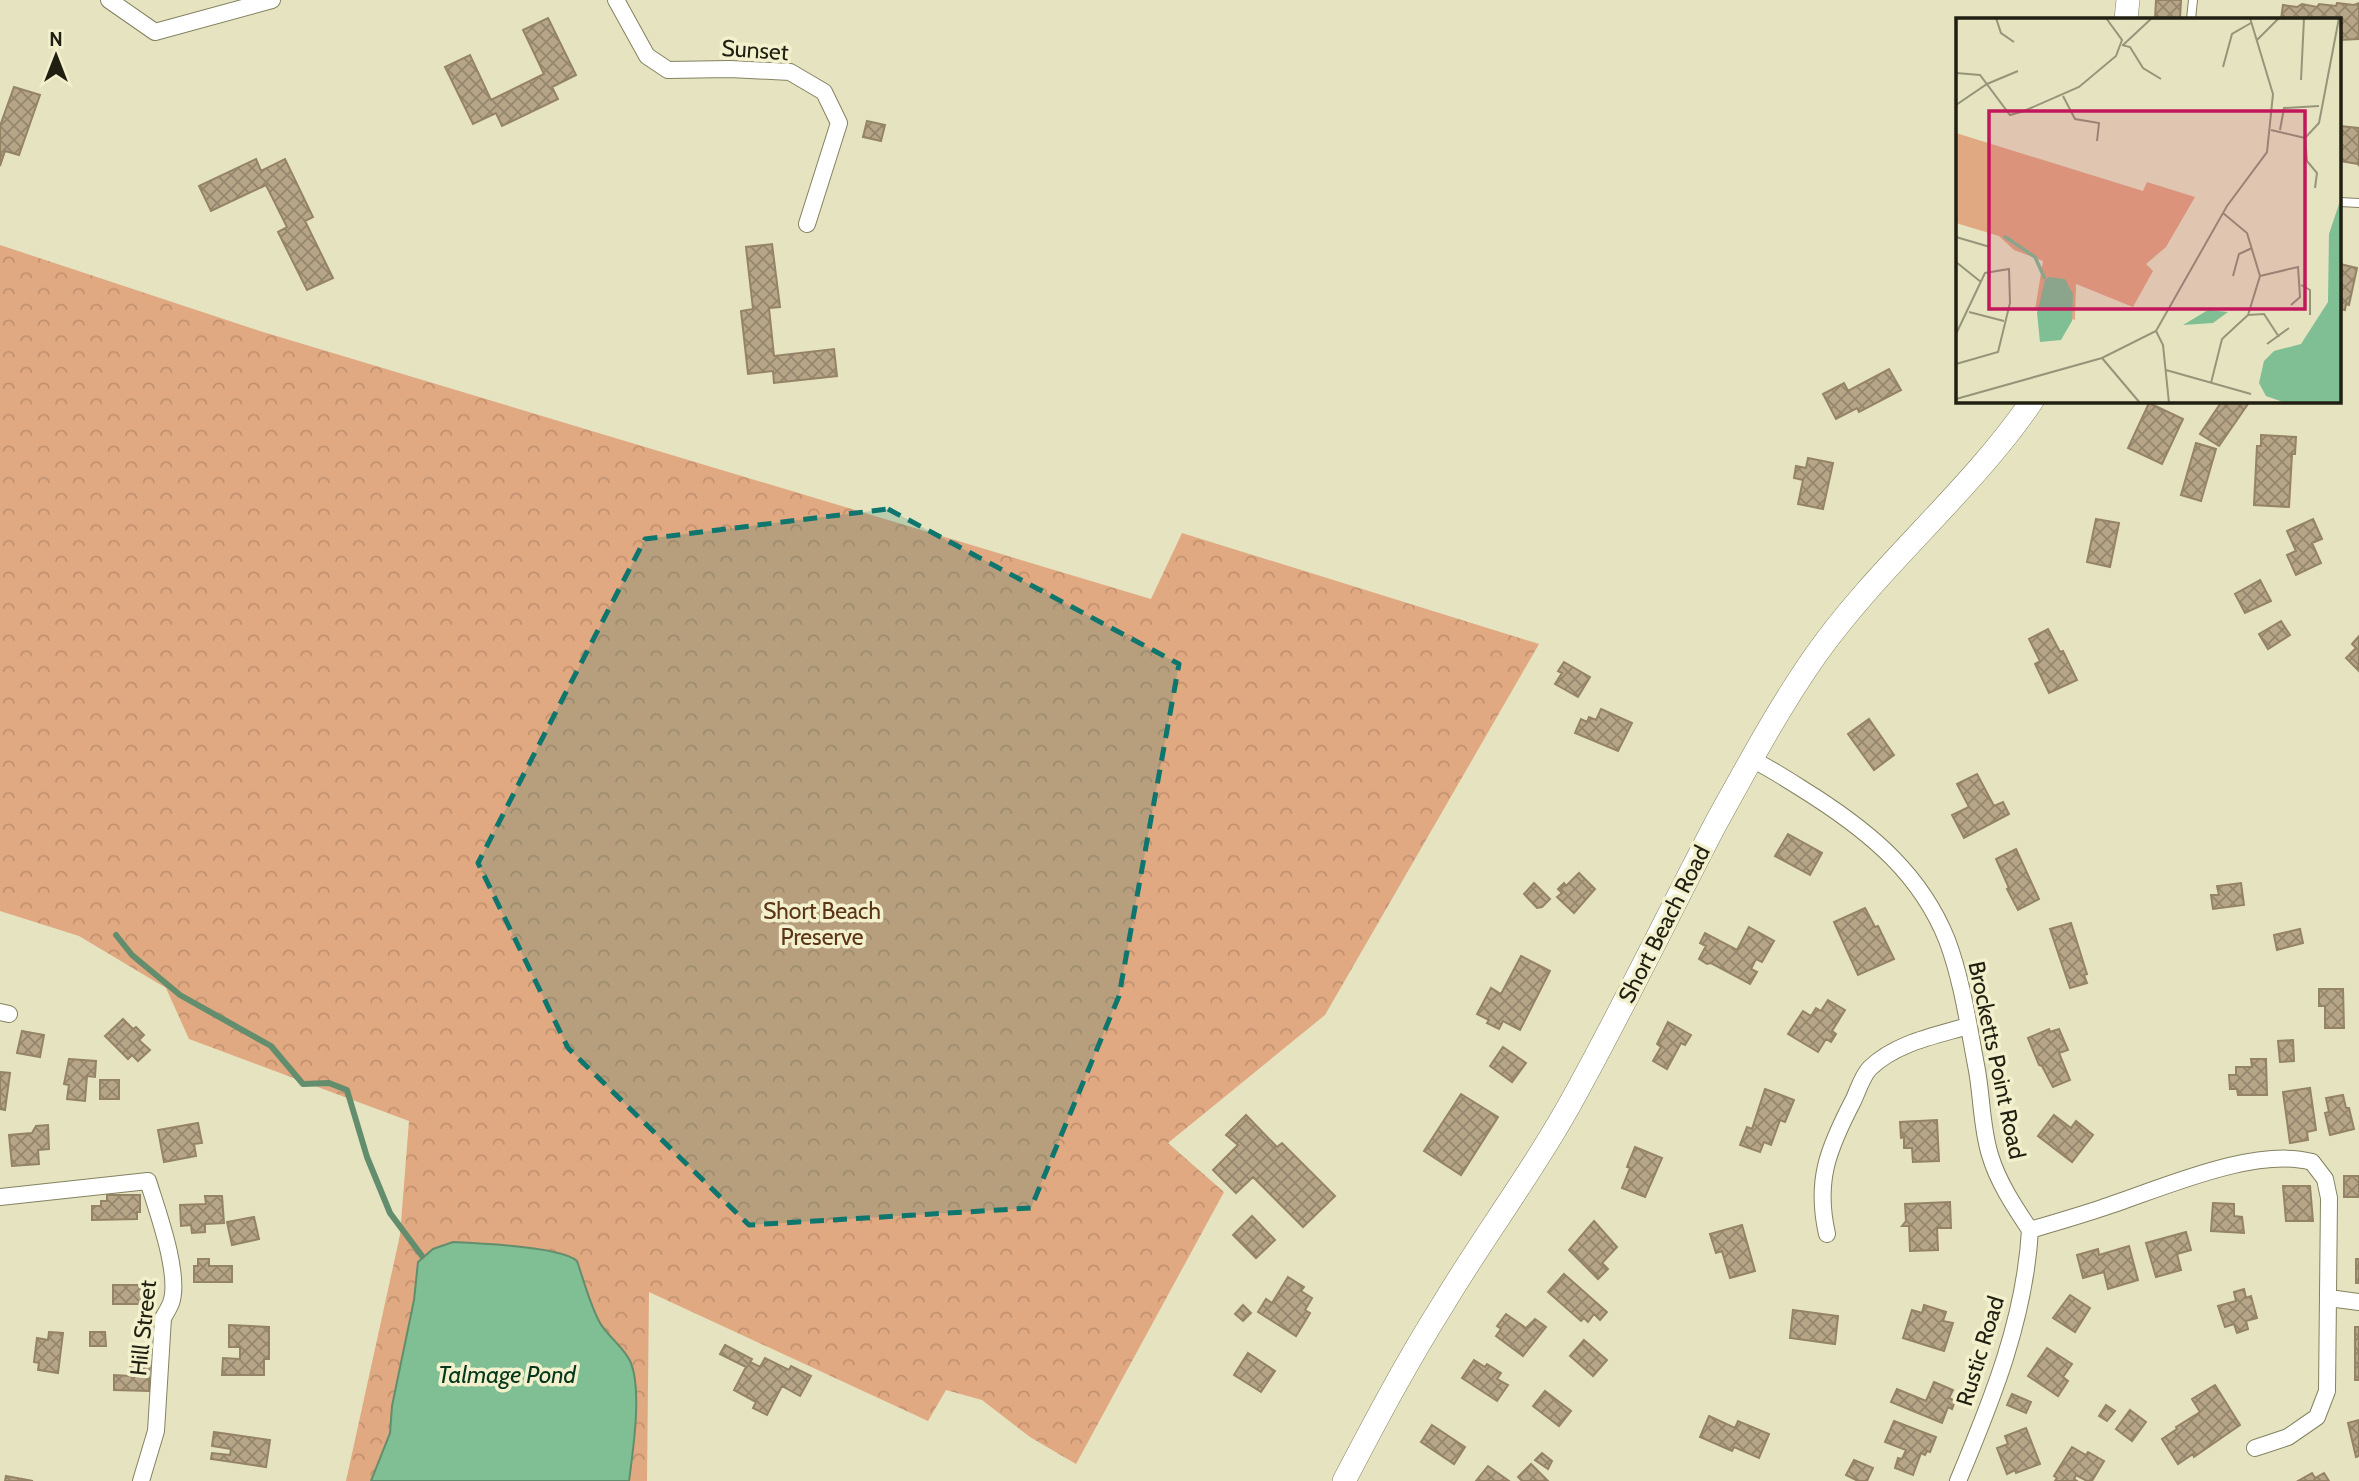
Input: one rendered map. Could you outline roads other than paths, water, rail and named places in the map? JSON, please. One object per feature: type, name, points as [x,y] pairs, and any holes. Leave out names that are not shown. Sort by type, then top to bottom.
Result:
[{"type":"main road","points":[[2126,18],[2128,0]]},
{"type":"main road","name":"Short Beach Road","points":[[1344,1481],[1392,1390],[1441,1306],[1575,1096],[1751,759],[1813,660],[1849,611],[2018,422],[2031,402]]},
{"type":"street","points":[[109,0],[155,32],[272,0]]},
{"type":"street","name":"Sunset","points":[[616,0],[647,57],[668,70],[790,72],[824,92],[839,123],[807,224]]},
{"type":"street","name":"Brocketts Point Road","points":[[1751,759],[1775,771],[1877,841],[1906,872],[1931,908],[1946,938],[1958,976],[1989,1153],[2004,1189],[2029,1230]]},
{"type":"street","points":[[1827,1234],[1822,1209],[1824,1172],[1840,1125],[1868,1070],[1896,1049],[1968,1026]]},
{"type":"street","points":[[2029,1230],[2223,1168],[2287,1158],[2312,1162],[2325,1179],[2329,1198],[2327,1391],[2317,1417],[2288,1437],[2255,1448]]},
{"type":"street","name":"Hill Street","points":[[0,1197],[148,1181],[166,1244],[172,1301],[163,1318],[156,1431],[141,1481]]},
{"type":"street","name":"Rustic Road","points":[[1958,1481],[1997,1383],[2015,1326],[2028,1263],[2029,1230]]},
{"type":"street","points":[[2329,1297],[2359,1302]]},
{"type":"lane","points":[[2191,18],[2193,0]]},
{"type":"water","name":"Talmage Pond","points":[[453,1242],[537,1249],[555,1252],[577,1261],[599,1321],[628,1357],[634,1375],[636,1421],[629,1481],[371,1481],[390,1433],[392,1406],[414,1300],[418,1262],[433,1249]]},
{"type":"waterway","points":[[116,935],[132,955],[180,995],[271,1046],[303,1084],[329,1083],[347,1090],[367,1157],[390,1213],[422,1256]]},
{"type":"park label","name":"Short Beach Preserve","points":[[822,924]]}]
